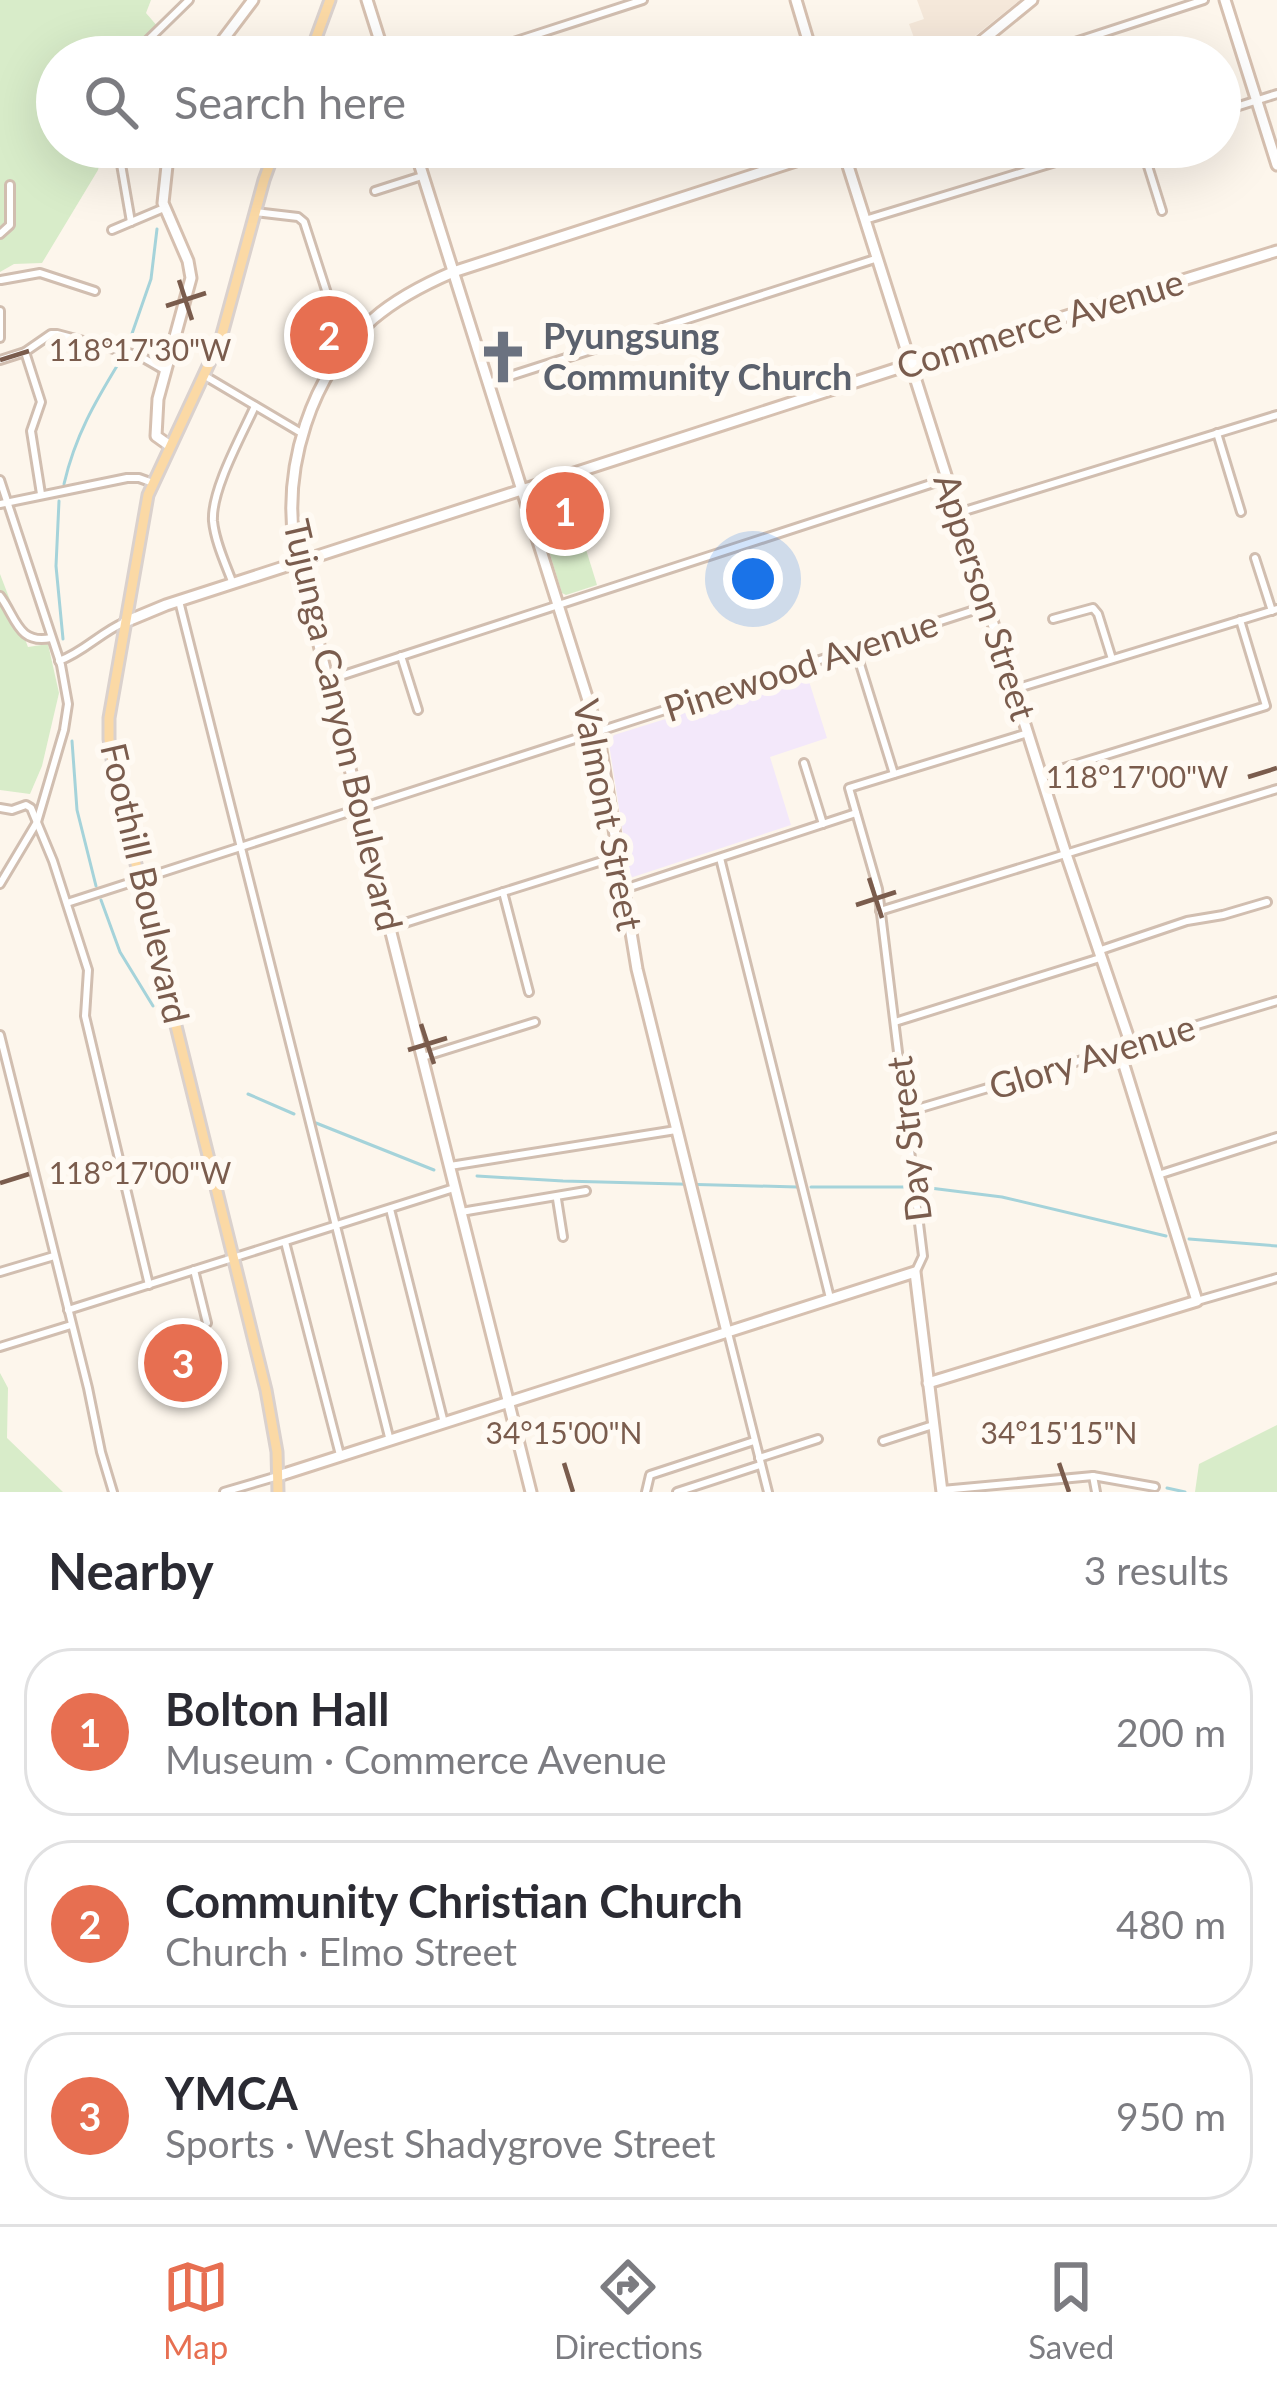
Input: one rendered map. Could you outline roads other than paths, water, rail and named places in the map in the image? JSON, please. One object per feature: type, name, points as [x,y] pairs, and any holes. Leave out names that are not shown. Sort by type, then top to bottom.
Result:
[{"type":"main road","points":[[317,36],[330,0]]},
{"type":"main road","name":"Foothill Boulevard","points":[[269,168],[232,307],[205,376],[153,483],[143,518],[109,739],[272,1418],[278,1492]]},
{"type":"street","points":[[153,36],[189,0]]},
{"type":"street","points":[[226,36],[253,0]]},
{"type":"street","points":[[367,0],[379,36]]},
{"type":"street","points":[[532,36],[644,0]]},
{"type":"street","points":[[796,0],[807,36]]},
{"type":"street","points":[[988,36],[1032,0]]},
{"type":"street","points":[[1093,36],[1204,0]]},
{"type":"street","points":[[1225,0],[1236,36]]},
{"type":"street","points":[[1241,50],[1277,165]]},
{"type":"street","points":[[1241,106],[1277,94]]},
{"type":"street","points":[[122,168],[131,222]]},
{"type":"street","points":[[166,168],[164,208],[190,269],[185,307],[158,399],[155,434],[170,446]]},
{"type":"street","name":"Valmont Street","points":[[420,168],[598,732],[637,969],[768,1492]]},
{"type":"street","name":"Tujunga Canyon Boulevard","points":[[528,1491],[510,1402],[299,562],[293,534],[294,476],[317,396],[345,350],[388,307],[453,272],[776,168]]},
{"type":"street","name":"Apperson Street","points":[[848,168],[1131,1045]]},
{"type":"street","points":[[866,220],[1036,168]]},
{"type":"street","points":[[1149,168],[1162,211]]},
{"type":"street","points":[[375,190],[422,176]]},
{"type":"street","points":[[0,234],[10,225],[10,184]]},
{"type":"street","points":[[112,230],[164,208]]},
{"type":"street","points":[[255,212],[303,220],[345,350]]},
{"type":"street","name":"Commerce Avenue","points":[[59,661],[103,632],[179,601],[1277,250]]},
{"type":"street","points":[[488,382],[878,258]]},
{"type":"street","points":[[0,289],[0,279],[40,273],[94,291]]},
{"type":"street","points":[[0,311],[0,338]]},
{"type":"street","points":[[0,360],[25,352],[51,334],[65,334],[144,358],[166,371]]},
{"type":"street","points":[[25,352],[41,402],[32,431],[41,494]]},
{"type":"street","points":[[205,376],[303,434]]},
{"type":"street","points":[[233,584],[213,514],[229,461],[255,406]]},
{"type":"street","points":[[958,513],[1277,415]]},
{"type":"street","points":[[1217,433],[1241,512]]},
{"type":"street","points":[[4,503],[133,477],[153,483]]},
{"type":"street","points":[[328,680],[947,479]]},
{"type":"street","points":[[0,481],[52,638],[68,704],[37,822],[0,884]]},
{"type":"street","points":[[1015,689],[1275,610],[1255,558]]},
{"type":"street","points":[[0,596],[28,637],[52,638]]},
{"type":"street","points":[[179,601],[390,1442]]},
{"type":"street","name":"Pinewood Avenue","points":[[67,902],[987,605]]},
{"type":"street","points":[[1053,619],[1093,608],[1112,659]]},
{"type":"street","points":[[1042,775],[1266,706],[1240,620]]},
{"type":"street","points":[[855,648],[894,774],[1028,733]]},
{"type":"street","points":[[401,656],[418,710]]},
{"type":"street","points":[[804,763],[823,824]]},
{"type":"street","name":"Day Street","points":[[894,774],[849,788],[875,873],[907,1112],[923,1256],[915,1272],[942,1491]]},
{"type":"street","points":[[880,911],[1277,789]]},
{"type":"street","points":[[0,808],[31,808],[67,902],[88,970],[85,1016],[149,1285]]},
{"type":"street","points":[[624,889],[856,813]]},
{"type":"street","points":[[389,928],[618,856]]},
{"type":"street","points":[[720,858],[830,1298]]},
{"type":"street","points":[[503,892],[529,992]]},
{"type":"street","points":[[895,1022],[1187,921],[1267,902]]},
{"type":"street","name":"Glory Avenue","points":[[907,1112],[1277,1001]]},
{"type":"street","points":[[423,1057],[535,1022]]},
{"type":"street","points":[[0,1035],[4,1075],[56,1256],[113,1492]]},
{"type":"street","points":[[1119,1048],[1197,1301]]},
{"type":"street","points":[[449,1166],[676,1130]]},
{"type":"street","points":[[1158,1175],[1277,1137]]},
{"type":"street","points":[[68,1310],[455,1188]]},
{"type":"street","points":[[461,1212],[586,1191]]},
{"type":"street","points":[[557,1198],[563,1237]]},
{"type":"street","points":[[390,1209],[444,1423]]},
{"type":"street","points":[[285,1242],[340,1458]]},
{"type":"street","points":[[0,1272],[56,1256]]},
{"type":"street","points":[[194,1270],[207,1323]]},
{"type":"street","points":[[224,1492],[915,1272]]},
{"type":"street","points":[[928,1383],[1277,1278]]},
{"type":"street","points":[[0,1347],[71,1325]]},
{"type":"street","points":[[884,1441],[933,1425]]},
{"type":"street","points":[[677,1492],[818,1439]]},
{"type":"street","points":[[646,1492],[650,1475],[755,1440]]},
{"type":"street","points":[[942,1491],[1093,1476],[1155,1487]]},
{"type":"street","points":[[1093,1476],[1096,1492]]},
{"type":"waterway","points":[[127,348],[151,279],[157,229]]},
{"type":"waterway","points":[[64,484],[87,420],[120,361]]},
{"type":"waterway","points":[[59,501],[56,566],[63,639]]},
{"type":"waterway","points":[[72,741],[77,810],[96,886]]},
{"type":"waterway","points":[[101,900],[120,952],[153,1006]]},
{"type":"waterway","points":[[248,1094],[294,1114]]},
{"type":"waterway","points":[[316,1123],[434,1170]]},
{"type":"waterway","points":[[477,1176],[797,1187]]},
{"type":"waterway","points":[[811,1187],[907,1187]]},
{"type":"waterway","points":[[922,1187],[1002,1197],[1166,1236]]},
{"type":"waterway","points":[[1189,1239],[1277,1246]]},
{"type":"waterway","points":[[1167,1488],[1185,1492]]},
{"type":"place","name":"Community Christian Church","points":[[329,335]]},
{"type":"place","name":"Pyungsung Community Church","points":[[503,357]]},
{"type":"place","name":"Bolton Hall","points":[[565,511]]},
{"type":"place","name":"YMCA","points":[[183,1363]]}]
